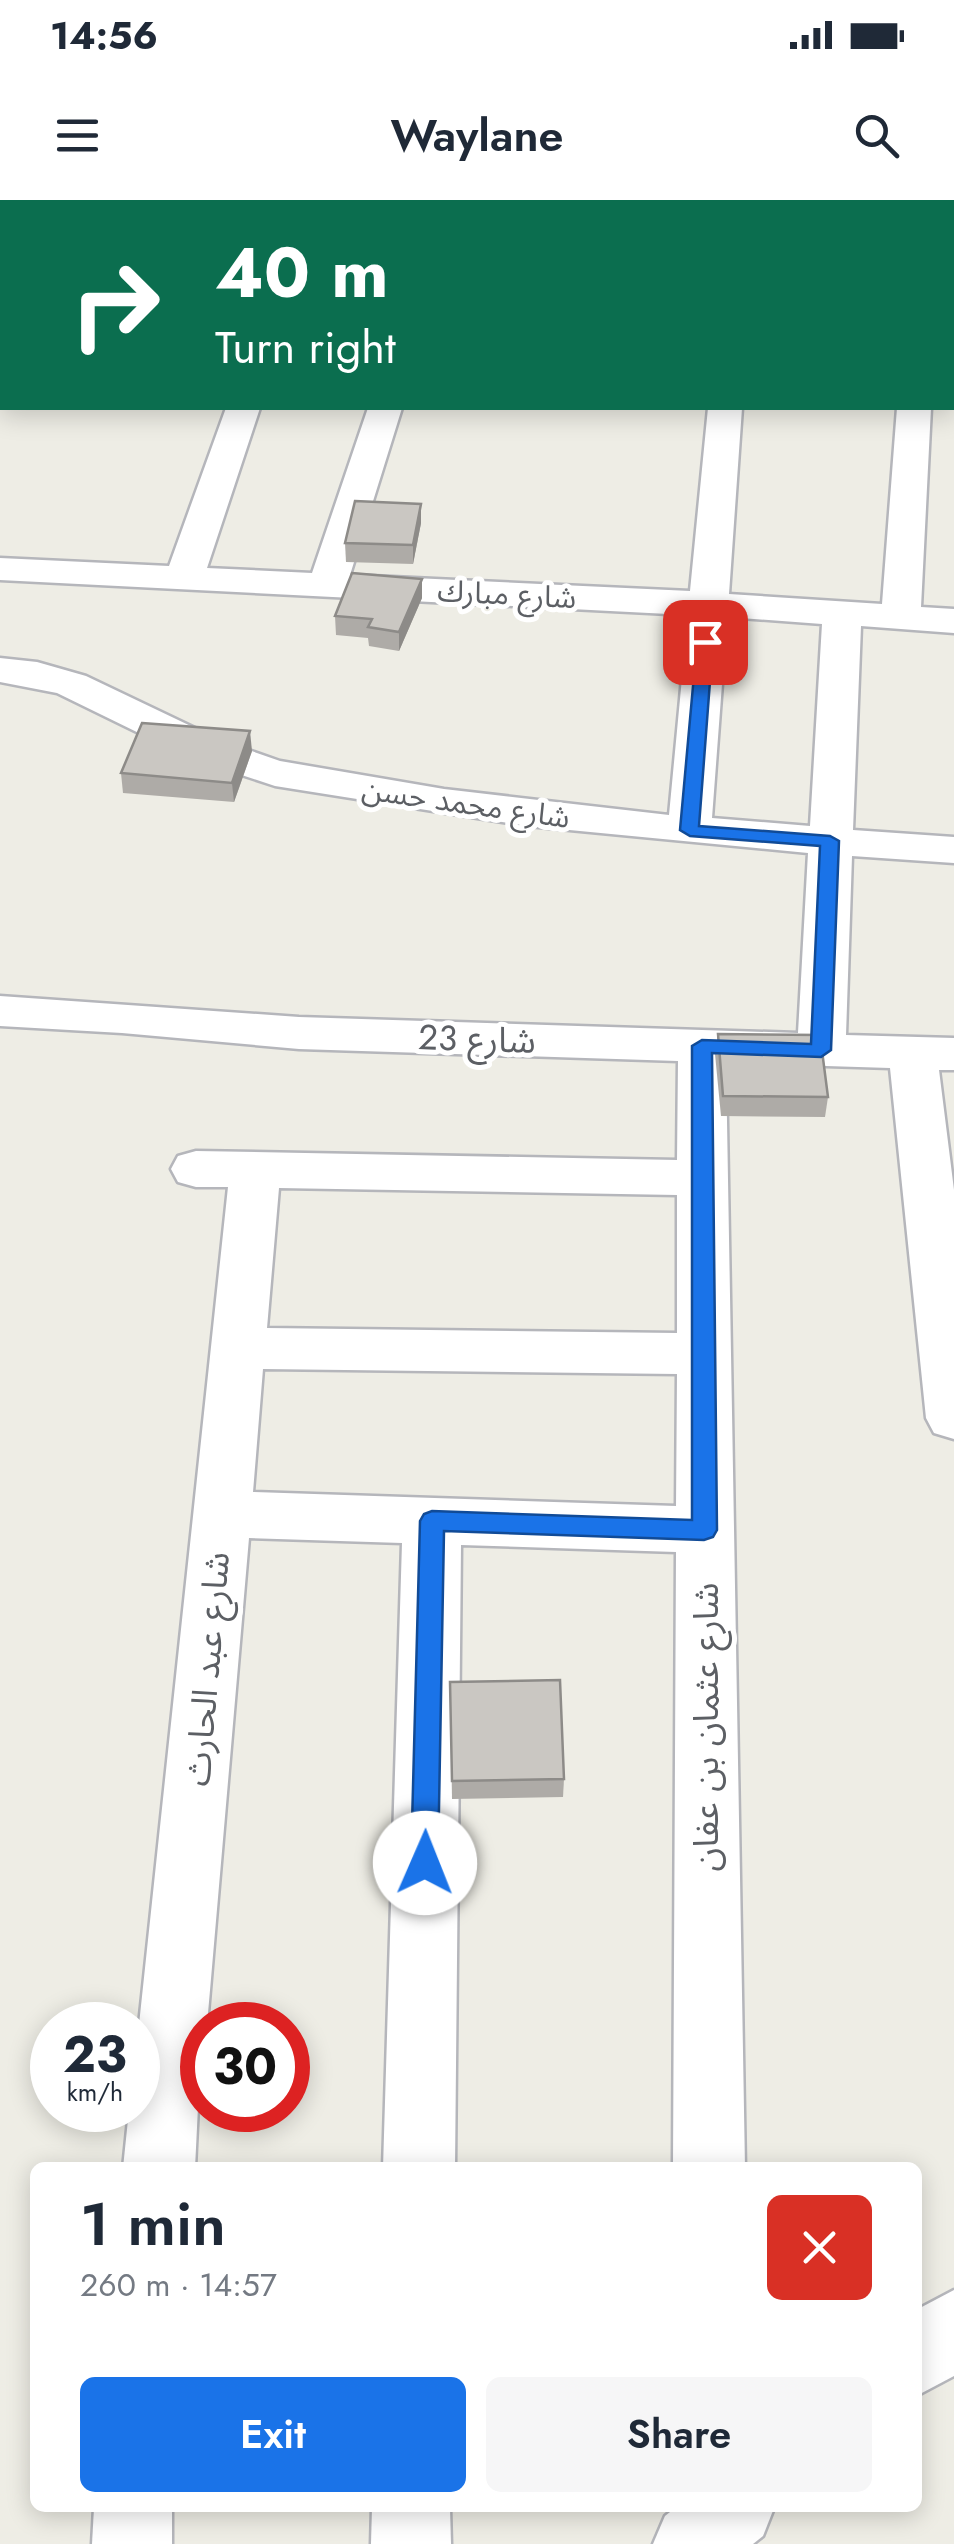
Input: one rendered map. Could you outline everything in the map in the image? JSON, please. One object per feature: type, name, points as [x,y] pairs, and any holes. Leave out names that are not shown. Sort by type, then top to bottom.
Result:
[{"type":"street","points":[[184,578],[242,410]]},
{"type":"street","points":[[327,586],[383,410]]},
{"type":"street","points":[[690,830],[725,410]]},
{"type":"street","points":[[901,617],[914,410]]},
{"type":"street","name":"شارع مبارك","points":[[0,569],[708,604],[954,621]]},
{"type":"street","points":[[821,1050],[842,614]]},
{"type":"street","name":"شارع محمد حسن","points":[[0,670],[31,671],[80,686],[184,742],[271,772],[500,812],[954,850]]},
{"type":"street","name":"شارع 23","points":[[0,1011],[299,1033],[934,1053]]},
{"type":"street","name":"شارع عثمان بن عفان","points":[[702,1046],[708,2162]]},
{"type":"street","points":[[934,1053],[954,1418]]},
{"type":"street","points":[[196,1168],[703,1178]]},
{"type":"street","name":"شارع عبد الحارث","points":[[160,2162],[255,1170]]},
{"type":"street","points":[[238,1348],[704,1354]]},
{"type":"street","points":[[222,1514],[704,1530]]},
{"type":"street","points":[[418,2162],[432,1521]]},
{"type":"street","points":[[922,2354],[954,2327]]},
{"type":"street","points":[[132,2544],[133,2512]]},
{"type":"street","points":[[411,2544],[412,2512]]},
{"type":"building","points":[[355,501],[421,504],[413,545],[345,543]]},
{"type":"building","points":[[352,573],[422,579],[399,632],[368,627],[372,619],[335,616]]},
{"type":"building","points":[[142,723],[250,731],[232,783],[121,773]]},
{"type":"building","points":[[718,1034],[820,1035],[828,1097],[723,1096]]},
{"type":"building","points":[[560,1680],[564,1779],[452,1781],[450,1682]]},
{"type":"route","points":[[425,1863],[432,1521],[704,1530],[702,1046],[821,1050],[830,841],[690,830],[705,642]]}]
